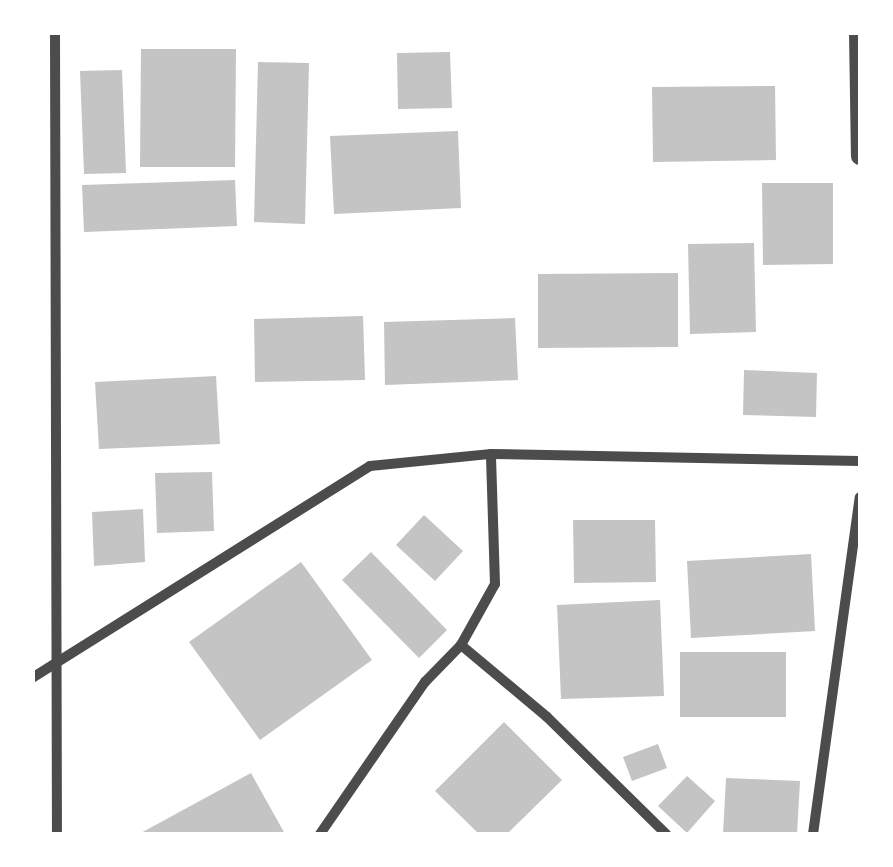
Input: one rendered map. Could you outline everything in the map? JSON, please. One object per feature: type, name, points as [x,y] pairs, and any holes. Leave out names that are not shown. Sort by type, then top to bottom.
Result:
[{"type":"street","points":[[55,32],[59,660],[56,834]]},
{"type":"street","points":[[858,32],[860,156]]},
{"type":"street","points":[[320,834],[425,682],[461,645],[495,584],[491,454]]},
{"type":"street","points":[[32,678],[370,466],[491,454],[860,461]]},
{"type":"street","points":[[813,834],[860,497]]},
{"type":"street","points":[[461,645],[547,718],[666,834]]},
{"type":"building","points":[[141,49],[236,49],[235,167],[140,167]]},
{"type":"building","points":[[450,52],[452,108],[398,109],[397,53]]},
{"type":"building","points":[[258,62],[309,63],[305,224],[254,222]]},
{"type":"building","points":[[122,70],[126,173],[84,174],[80,71]]},
{"type":"building","points":[[775,86],[776,160],[653,162],[652,87]]},
{"type":"building","points":[[458,131],[461,208],[334,214],[330,136]]},
{"type":"building","points":[[235,180],[237,226],[84,232],[82,185]]},
{"type":"building","points":[[762,183],[833,183],[833,264],[763,265]]},
{"type":"building","points":[[754,243],[756,332],[690,334],[688,244]]},
{"type":"building","points":[[678,273],[678,347],[538,348],[538,274]]},
{"type":"building","points":[[363,316],[365,380],[255,382],[254,319]]},
{"type":"building","points":[[515,318],[518,380],[385,385],[384,322]]},
{"type":"building","points":[[744,370],[817,373],[816,417],[743,415]]},
{"type":"building","points":[[216,376],[220,444],[99,449],[95,382]]},
{"type":"building","points":[[212,472],[214,531],[157,533],[155,473]]},
{"type":"building","points":[[143,509],[145,562],[94,566],[92,512]]},
{"type":"building","points":[[424,515],[463,551],[435,581],[396,545]]},
{"type":"building","points":[[573,520],[655,520],[656,582],[574,583]]},
{"type":"building","points":[[371,552],[447,630],[419,658],[342,580]]},
{"type":"building","points":[[811,554],[815,631],[691,638],[687,561]]},
{"type":"building","points":[[301,562],[372,660],[260,740],[189,642]]},
{"type":"building","points":[[660,600],[664,696],[561,699],[557,605]]},
{"type":"building","points":[[680,652],[786,652],[786,717],[680,717]]},
{"type":"building","points":[[504,722],[562,780],[507,834],[479,834],[435,791]]},
{"type":"building","points":[[658,744],[667,768],[632,781],[623,757]]},
{"type":"building","points":[[251,773],[285,834],[139,834]]},
{"type":"building","points":[[687,776],[715,801],[687,833],[658,806]]},
{"type":"building","points":[[726,778],[800,781],[797,834],[723,834]]}]
